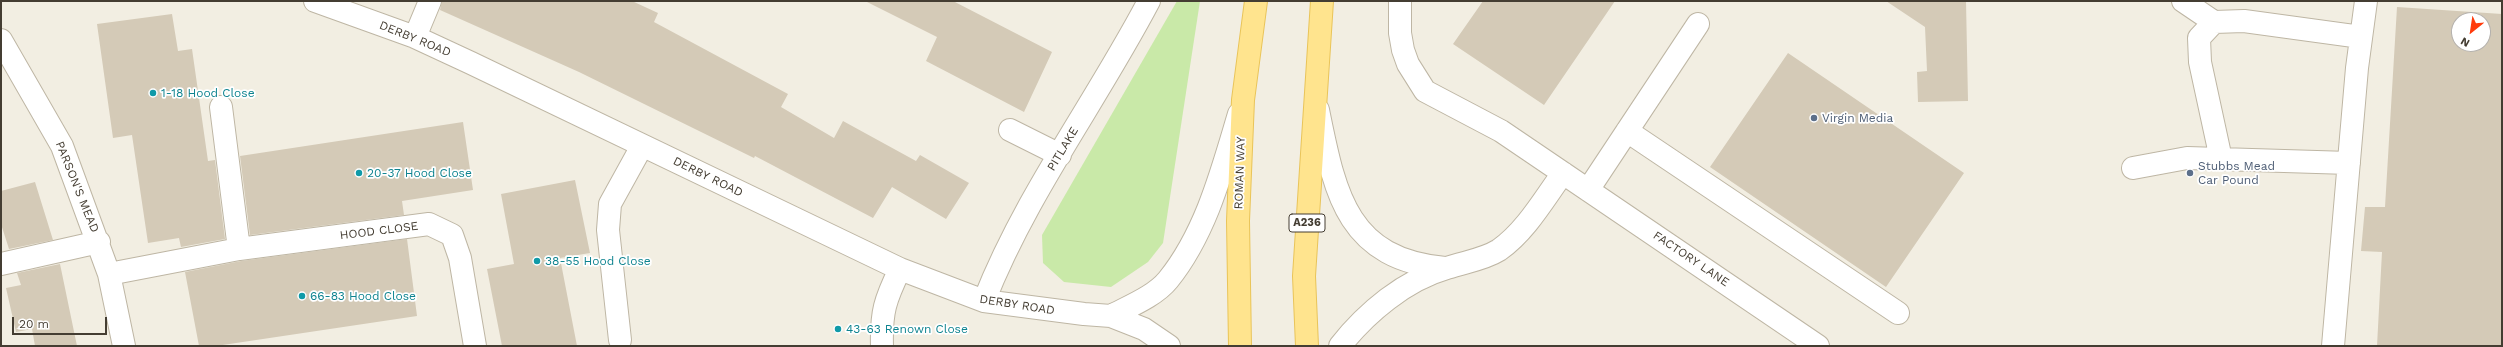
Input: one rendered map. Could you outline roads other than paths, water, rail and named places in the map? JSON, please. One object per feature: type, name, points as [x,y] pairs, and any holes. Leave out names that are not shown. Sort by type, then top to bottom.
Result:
[{"type":"main road","name":"ROMAN WAY","points":[[1240,346],[1238,228],[1243,100],[1256,1]]},
{"type":"main road","name":"A236","points":[[1307,346],[1304,276],[1322,1]]},
{"type":"street","name":"DERBY ROAD","points":[[315,1],[415,37],[900,270],[984,301],[1111,316],[1144,329],[1170,346]]},
{"type":"street","points":[[415,37],[430,1]]},
{"type":"street","name":"PITLAKE","points":[[984,301],[1019,223],[1149,1]]},
{"type":"street","name":"FACTORY LANE","points":[[1400,1],[1400,33],[1403,50],[1408,64],[1425,91],[1501,131],[1818,346]]},
{"type":"street","points":[[2183,1],[2214,22],[2244,21],[2361,37]]},
{"type":"street","points":[[2333,346],[2361,37],[2366,1]]},
{"type":"street","points":[[2214,22],[2199,38],[2200,62],[2221,159]]},
{"type":"street","points":[[1588,190],[1698,24]]},
{"type":"street","name":"PARSON'S MEAD","points":[[1,40],[62,146],[99,242],[109,274],[124,346]]},
{"type":"street","points":[[1111,316],[1142,300],[1168,280],[1194,238],[1217,187],[1243,100]]},
{"type":"street","points":[[1316,101],[1338,190],[1352,220],[1369,241],[1392,255],[1419,265],[1446,268]]},
{"type":"street","points":[[221,106],[239,249]]},
{"type":"street","points":[[1010,130],[1060,155]]},
{"type":"street","points":[[1627,131],[1898,313]]},
{"type":"street","points":[[620,340],[608,230],[610,204],[642,146]]},
{"type":"street","points":[[2133,168],[2187,158],[2349,163]]},
{"type":"street","points":[[1340,346],[1355,327],[1377,308],[1411,284],[1446,268],[1470,263],[1499,250],[1524,227],[1563,173]]},
{"type":"street","name":"HOOD CLOSE","points":[[109,274],[239,249],[430,224],[452,235],[460,258],[475,346]]},
{"type":"street","points":[[1,264],[99,242]]},
{"type":"street","points":[[882,346],[882,316],[886,297],[900,270]]},
{"type":"place","name":"1-18 Hood Close","points":[[153,93]]},
{"type":"place","name":"Virgin Media","points":[[1814,118]]},
{"type":"place","name":"20-37 Hood Close","points":[[359,173]]},
{"type":"place","name":"Stubbs Mead Car Pound","points":[[2190,173]]},
{"type":"place","name":"38-55 Hood Close","points":[[537,261]]},
{"type":"place","name":"66-83 Hood Close","points":[[302,296]]},
{"type":"place","name":"43-63 Renown Close","points":[[838,329]]}]
